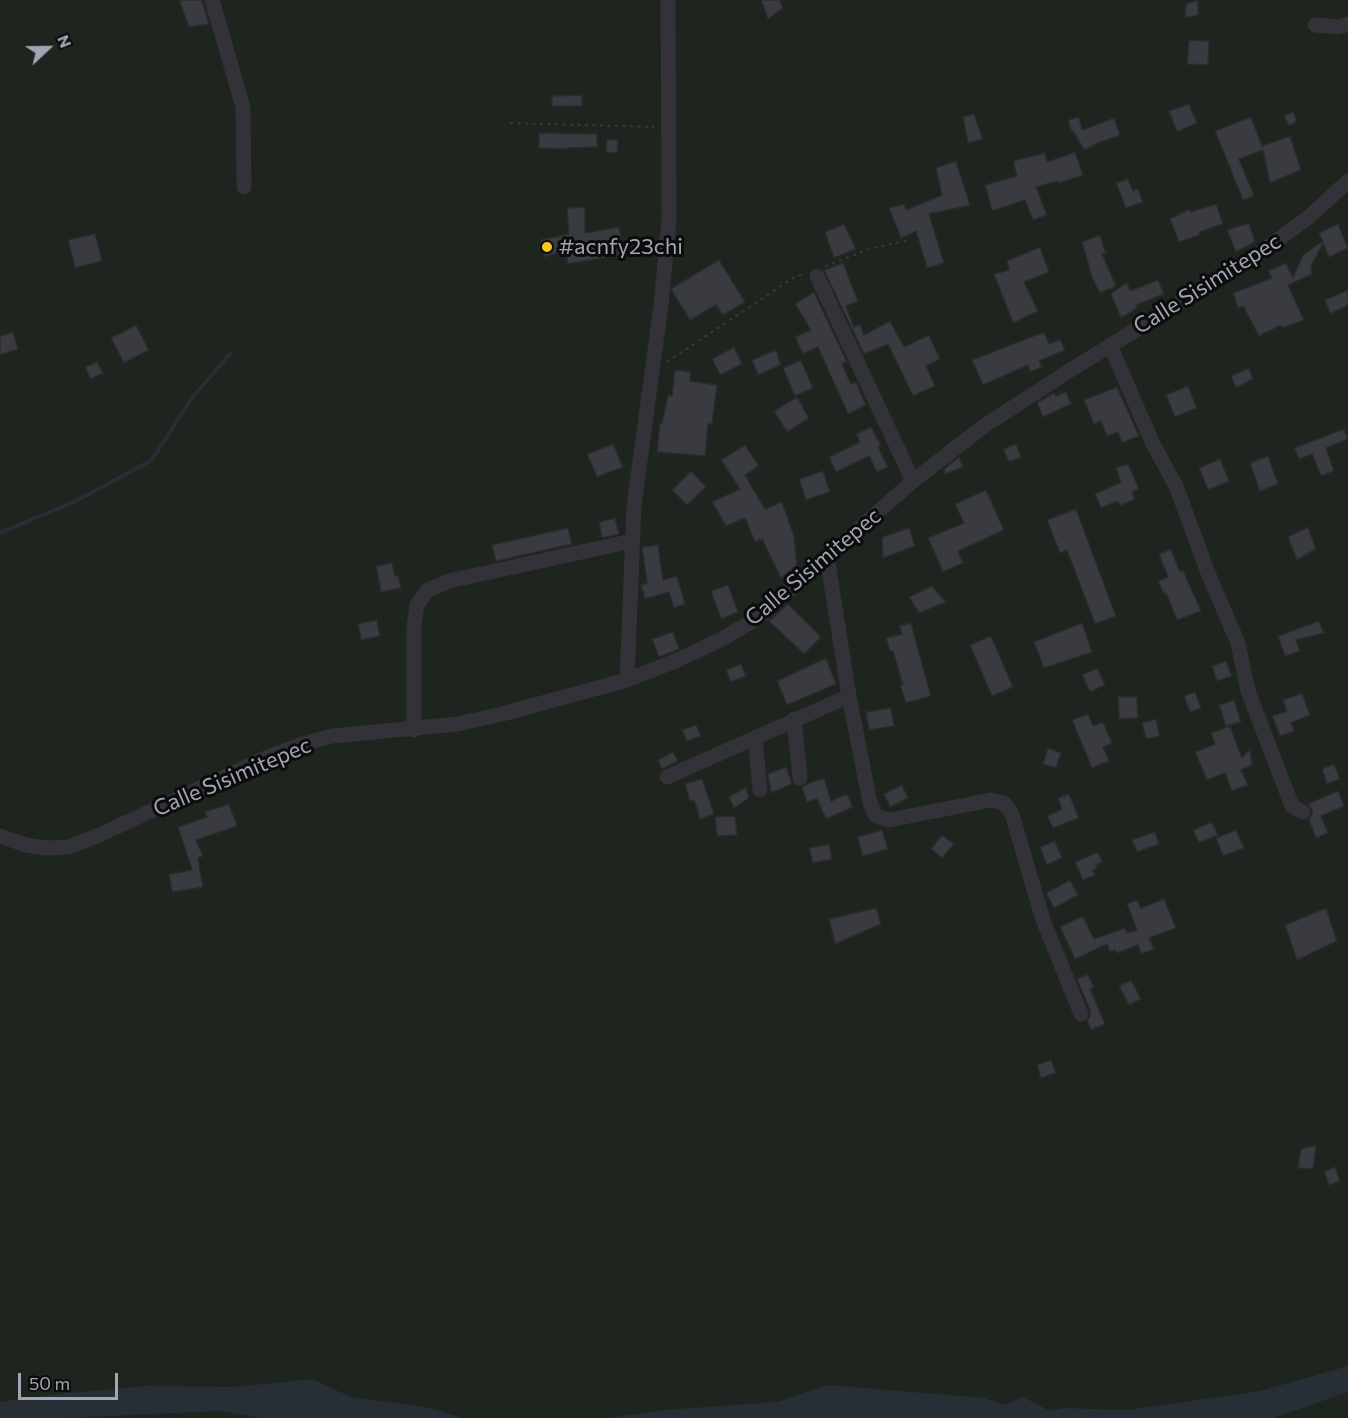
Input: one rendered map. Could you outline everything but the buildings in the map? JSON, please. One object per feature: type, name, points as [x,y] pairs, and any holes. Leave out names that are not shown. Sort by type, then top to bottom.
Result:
[{"type":"street","points":[[212,0],[243,107],[244,187]]},
{"type":"street","points":[[627,680],[634,506],[661,305],[669,220],[668,0]]},
{"type":"street","points":[[1315,25],[1339,27],[1348,24]]},
{"type":"street","name":"Calle Sisimitepec","points":[[0,836],[26,845],[46,848],[69,847],[97,837],[261,760],[302,744],[332,736],[414,730],[458,724],[502,714],[627,680],[678,660],[724,638],[760,616],[913,481],[984,426],[1110,345],[1254,257],[1309,217],[1348,181]]},
{"type":"street","points":[[814,273],[913,481]]},
{"type":"street","points":[[1110,345],[1153,444],[1176,486],[1208,573],[1238,643],[1248,691],[1292,806],[1303,812]]},
{"type":"street","points":[[414,730],[414,626],[417,605],[428,590],[449,581],[632,541]]},
{"type":"street","points":[[827,557],[849,696],[870,803],[876,816],[889,820],[991,800],[1005,803],[1012,814],[1043,920],[1081,1014]]},
{"type":"street","points":[[667,777],[849,696]]},
{"type":"street","points":[[794,719],[800,778]]},
{"type":"street","points":[[754,738],[760,790]]},
{"type":"path","points":[[510,123],[669,127]]},
{"type":"path","points":[[652,372],[793,278],[814,273],[872,248],[910,240]]},
{"type":"shaded area","points":[[0,0],[1348,0],[1348,1418],[0,1418]]},
{"type":"shaded area","points":[[1348,1366],[1348,1392],[1273,1418],[608,1418],[663,1410],[777,1402],[827,1385],[984,1398],[1004,1405],[1023,1397],[1050,1411],[1063,1408],[1127,1410],[1260,1391]]},
{"type":"shaded area","points":[[312,1379],[351,1397],[425,1407],[463,1418],[261,1418],[220,1411],[65,1418],[0,1418],[0,1402],[57,1394],[147,1386],[235,1387]]},
{"type":"waterway","points":[[0,533],[76,501],[152,460],[191,399],[230,354]]},
{"type":"place","name":"#acnfy23chi","points":[[547,247]]}]
